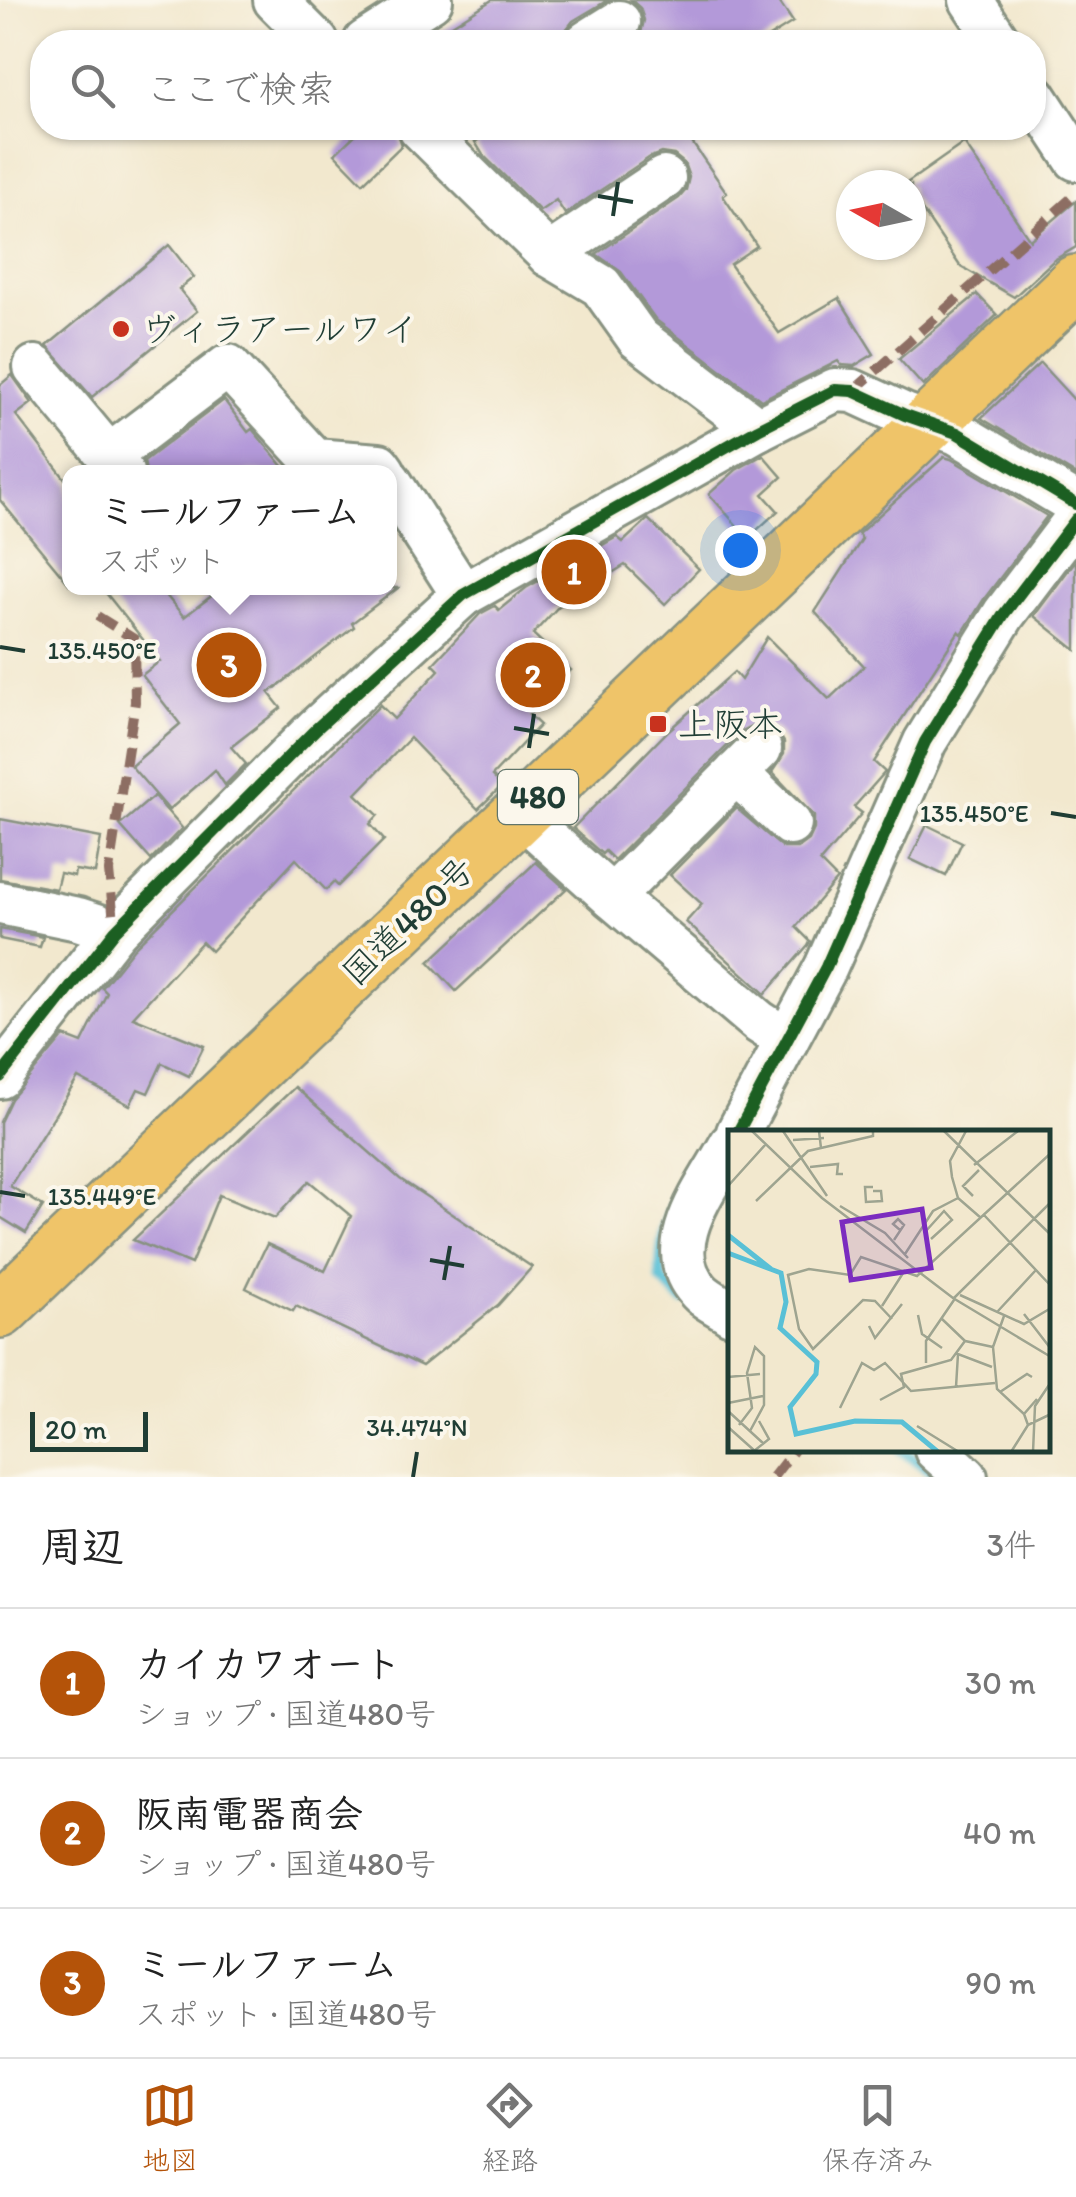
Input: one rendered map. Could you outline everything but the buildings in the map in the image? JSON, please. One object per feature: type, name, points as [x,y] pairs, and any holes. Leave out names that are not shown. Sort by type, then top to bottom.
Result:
[{"type":"highway","name":"国道480号","points":[[0,1310],[1076,283]]},
{"type":"street","points":[[274,0],[305,30]]},
{"type":"street","points":[[971,0],[991,30]]},
{"type":"street","points":[[383,30],[425,2]]},
{"type":"street","points":[[1046,113],[1076,159]]},
{"type":"street","points":[[445,140],[549,255],[601,286],[638,338],[758,428]]},
{"type":"street","points":[[549,255],[664,178]]},
{"type":"street","points":[[35,366],[115,464],[228,366],[305,465]]},
{"type":"street","points":[[0,1077],[115,931],[316,729],[464,595],[758,428],[835,390],[853,391],[957,434],[1076,504]]},
{"type":"street","points":[[397,492],[464,595]]},
{"type":"street","points":[[739,1130],[826,967],[925,742],[1004,614],[1076,519]]},
{"type":"street","points":[[612,897],[748,761],[790,824]]},
{"type":"street","points":[[520,814],[759,1022],[787,1040]]},
{"type":"street","points":[[0,903],[115,931]]},
{"type":"street","points":[[728,1150],[684,1232],[683,1263],[698,1291],[728,1311]]},
{"type":"street","points":[[938,1452],[966,1477]]},
{"type":"waterway","points":[[678,1196],[664,1236],[661,1279],[683,1300]]},
{"type":"waterway","points":[[904,1452],[930,1470]]},
{"type":"marked path","points":[[853,391],[1076,194]]},
{"type":"marked path","points":[[97,616],[134,639],[135,702],[109,871],[115,931]]},
{"type":"marked path","points":[[773,1477],[792,1452]]},
{"type":"cycle path","points":[[0,1077],[115,931],[316,729],[463,595],[758,429],[835,390],[853,391],[957,433],[1076,504]]},
{"type":"cycle path","points":[[739,1130],[826,967],[925,742],[1004,614],[1076,519]]},
{"type":"place","name":"ヴィラアールワイ","points":[[121,329]]},
{"type":"place","name":"カイカワオート","points":[[574,572]]},
{"type":"place","name":"ミールファーム","points":[[229,665]]},
{"type":"place","name":"阪南電器商会","points":[[533,675]]},
{"type":"place","name":"上阪本","points":[[658,724]]}]
